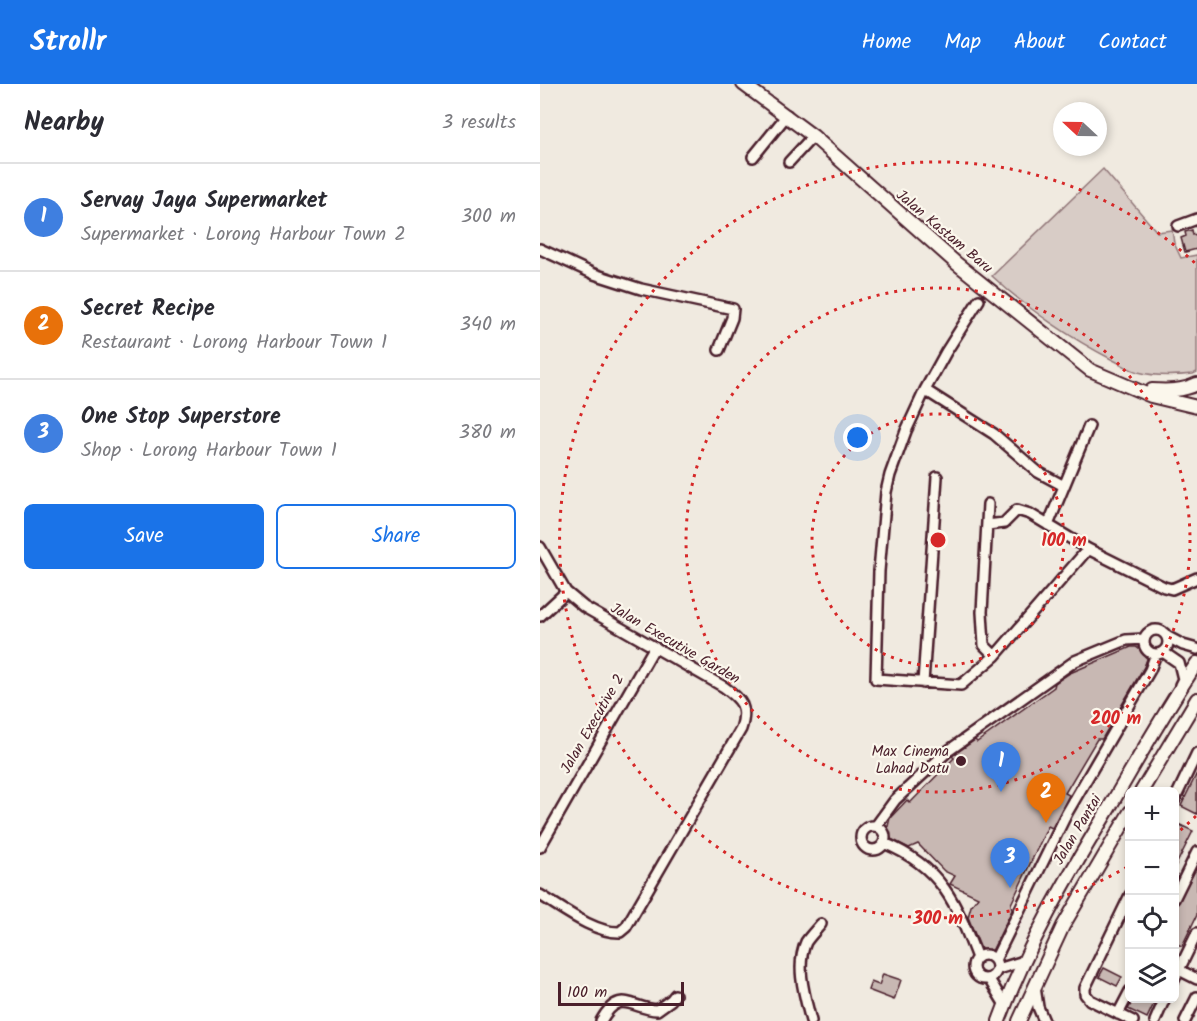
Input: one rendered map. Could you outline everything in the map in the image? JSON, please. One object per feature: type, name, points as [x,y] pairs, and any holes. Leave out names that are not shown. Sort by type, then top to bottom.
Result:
[{"type":"street","name":"Jalan Kastam Baru","points":[[743,84],[813,136],[866,186],[956,263],[1090,370],[1151,396],[1197,407]]},
{"type":"street","points":[[753,157],[787,115]]},
{"type":"street","points":[[789,162],[813,136]]},
{"type":"street","points":[[1178,226],[1197,219]]},
{"type":"street","points":[[540,249],[594,274],[641,289],[733,309],[732,318],[718,350]]},
{"type":"street","points":[[979,300],[946,351],[925,390],[890,475],[886,492],[879,571],[875,677],[878,680],[961,685],[995,656],[1088,549]]},
{"type":"street","name":"Jalan Kastam Baru","points":[[1135,388],[1167,391],[1197,384]]},
{"type":"street","points":[[925,390],[994,434],[1038,472],[1064,486]]},
{"type":"street","points":[[1048,525],[1089,426]]},
{"type":"street","points":[[923,683],[937,477]]},
{"type":"street","points":[[988,504],[982,612],[984,645],[995,656]]},
{"type":"street","points":[[987,525],[1004,523],[1017,510],[1030,514],[1088,549],[1164,587],[1172,589],[1197,578]]},
{"type":"street","name":"Jalan Executive Garden","points":[[540,547],[566,592],[584,607],[736,696],[744,706],[745,717],[735,739],[626,927],[620,932],[598,928],[540,895]]},
{"type":"street","points":[[540,616],[566,592]]},
{"type":"street","points":[[1174,698],[1183,679],[1179,663],[1146,648],[1144,639],[1148,632],[1155,629],[1163,631],[1168,638],[1197,649]]},
{"type":"street","points":[[884,843],[913,856],[926,866],[939,882],[963,922],[977,958],[973,966],[974,974],[981,979],[989,979],[995,975],[996,964],[1067,813],[1160,653],[1168,646],[1168,638]]},
{"type":"street","points":[[876,826],[895,800],[948,751],[1075,661],[1126,640],[1144,639]]},
{"type":"street","name":"Jalan Executive 2","points":[[540,847],[654,648]]},
{"type":"street","name":"Jalan Pantai","points":[[999,1021],[1024,961],[1061,888],[1197,663]]},
{"type":"street","points":[[1145,787],[1197,699]]},
{"type":"street","points":[[1179,791],[1197,753]]},
{"type":"street","points":[[1019,1021],[1063,926],[1125,821]]},
{"type":"street","points":[[876,826],[884,832],[884,843],[877,849],[867,849],[861,840],[863,831],[867,827],[876,826]]},
{"type":"street","points":[[1176,895],[1197,852]]},
{"type":"street","points":[[1125,905],[1085,988],[1085,994],[1090,1000],[1133,1021]]},
{"type":"street","points":[[811,1021],[803,985],[801,959],[808,939],[821,924]]},
{"type":"street","points":[[1197,933],[1179,970],[1197,979]]},
{"type":"street","points":[[977,958],[988,955],[996,964]]},
{"type":"street","points":[[996,964],[1024,961]]},
{"type":"street","points":[[989,979],[1005,1005]]},
{"type":"street","points":[[1034,985],[1038,1007],[1044,1021]]},
{"type":"street","points":[[601,1021],[607,1011],[617,1003],[631,1002],[645,1009],[657,1010],[675,995]]},
{"type":"street","points":[[1185,1021],[1197,997]]},
{"type":"street","points":[[1118,1014],[1125,1001]]},
{"type":"street","points":[[1155,1021],[1164,1003]]},
{"type":"shaded area","points":[[1103,169],[1157,232],[1172,230],[1174,243],[1181,258],[1197,255],[1197,372],[1193,374],[1172,376],[1135,371],[1082,343],[1050,322],[1019,300],[992,276]]},
{"type":"building","points":[[1192,230],[1193,235],[1197,234],[1197,249],[1185,252],[1181,238],[1186,236],[1185,232]]},
{"type":"building","points":[[1131,647],[1136,647],[1146,654],[1144,667],[1102,739],[1097,739],[1065,793],[1069,795],[1052,828],[1048,826],[1011,904],[1012,910],[992,951],[981,949],[968,917],[971,906],[978,897],[950,884],[955,876],[944,871],[918,844],[909,848],[891,839],[887,830],[890,818],[907,800],[910,803],[954,758],[952,756],[975,740],[977,742],[1070,673]]},
{"type":"building","points":[[1197,773],[1197,814],[1181,806]]},
{"type":"building","points":[[1179,824],[1193,831],[1179,859]]},
{"type":"building","points":[[1197,867],[1197,915],[1182,946],[1179,945],[1179,901]]},
{"type":"building","points":[[1104,968],[1122,977],[1117,986],[1099,977]]},
{"type":"building","points":[[883,974],[901,980],[894,1000],[868,990],[871,982],[879,985]]},
{"type":"building","points":[[1132,1003],[1154,1003],[1147,1018],[1128,1009]]},
{"type":"place","name":"Max Cinema Lahad Datu","points":[[961,761]]},
{"type":"place","name":"Servay Jaya Supermarket","points":[[1001,792]]},
{"type":"place","name":"Secret Recipe","points":[[1046,823]]},
{"type":"place","name":"One Stop Superstore","points":[[1010,888]]}]
